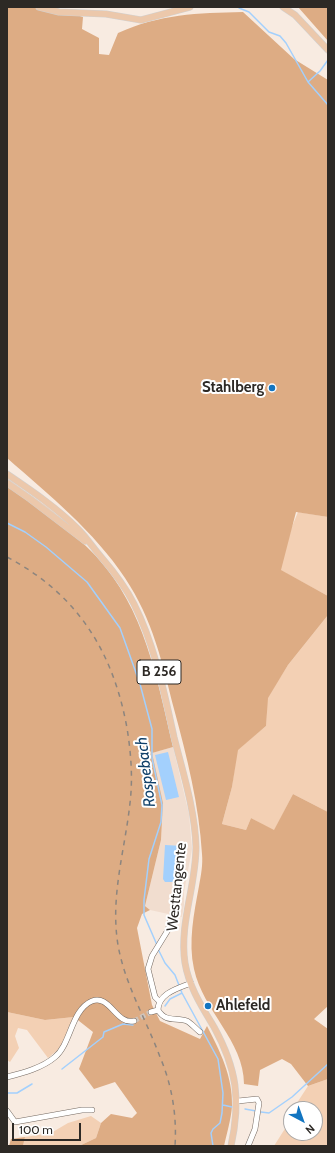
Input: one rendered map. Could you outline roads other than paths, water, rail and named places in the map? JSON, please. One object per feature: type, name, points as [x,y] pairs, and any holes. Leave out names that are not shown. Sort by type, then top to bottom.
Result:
[{"type":"main road","points":[[39,7],[58,12],[106,14],[141,20],[190,7]]},
{"type":"main road","points":[[283,7],[295,15],[328,50]]},
{"type":"main road","name":"Westtangente","points":[[7,474],[62,514],[80,531],[112,570],[134,603],[148,636],[159,674],[192,812],[196,849],[184,948],[191,983],[230,1059],[238,1100],[236,1125],[230,1146]]},
{"type":"main road","name":"Westtangente","points":[[7,484],[30,499],[91,545]]},
{"type":"street","points":[[160,1002],[155,997],[148,969],[168,930],[172,915]]},
{"type":"street","points":[[158,1010],[160,1002],[164,996],[191,983]]},
{"type":"street","points":[[7,1077],[29,1071],[56,1057],[80,1012],[93,1001],[99,1000],[106,1003],[122,1019],[134,1021]]},
{"type":"street","points":[[151,1012],[158,1010]]},
{"type":"street","points":[[158,1010],[164,1017],[176,1021],[187,1021],[200,1032]]},
{"type":"street","points":[[238,1100],[257,1100],[259,1103],[255,1129],[248,1146]]},
{"type":"street","points":[[7,1111],[15,1122],[82,1110],[92,1110]]},
{"type":"water","points":[[168,752],[179,797],[166,800],[155,755]]},
{"type":"water","points":[[165,845],[183,846],[181,879],[179,882],[165,882],[163,879]]},
{"type":"waterway","points":[[239,8],[249,12],[269,32],[280,36],[286,43],[308,82],[328,105]]},
{"type":"waterway","points":[[308,82],[320,71],[328,60]]},
{"type":"waterway","name":"Rospebach","points":[[7,523],[25,532],[46,547],[87,582],[120,628],[140,684],[152,729],[152,758],[162,805],[161,822],[149,859],[144,900],[144,915],[157,945]]},
{"type":"waterway","name":"Rospebach","points":[[158,949],[165,963],[175,975],[182,993],[218,1059],[223,1093],[222,1113],[220,1123],[211,1133],[213,1146]]},
{"type":"waterway","points":[[165,1006],[170,999],[182,993]]},
{"type":"waterway","points":[[62,1069],[103,1037],[104,1032],[123,1024],[133,1025]]},
{"type":"waterway","points":[[261,1112],[269,1113],[292,1097],[328,1064]]},
{"type":"waterway","points":[[7,1093],[17,1093],[32,1084]]},
{"type":"waterway","points":[[223,1105],[232,1107]]},
{"type":"waterway","points":[[245,1109],[256,1111]]},
{"type":"tunnel","points":[[134,1021],[151,1012]]},
{"type":"railway","points":[[7,557],[32,572],[53,588],[72,607],[88,628],[101,650],[112,674],[121,700],[127,728],[131,766],[131,784],[128,821],[117,891],[116,927],[118,945],[121,960],[131,988],[168,1078],[173,1101],[175,1146]]},
{"type":"place","name":"Stahlberg","points":[[272,388]]},
{"type":"place","name":"Ahlefeld","points":[[208,1006]]}]
